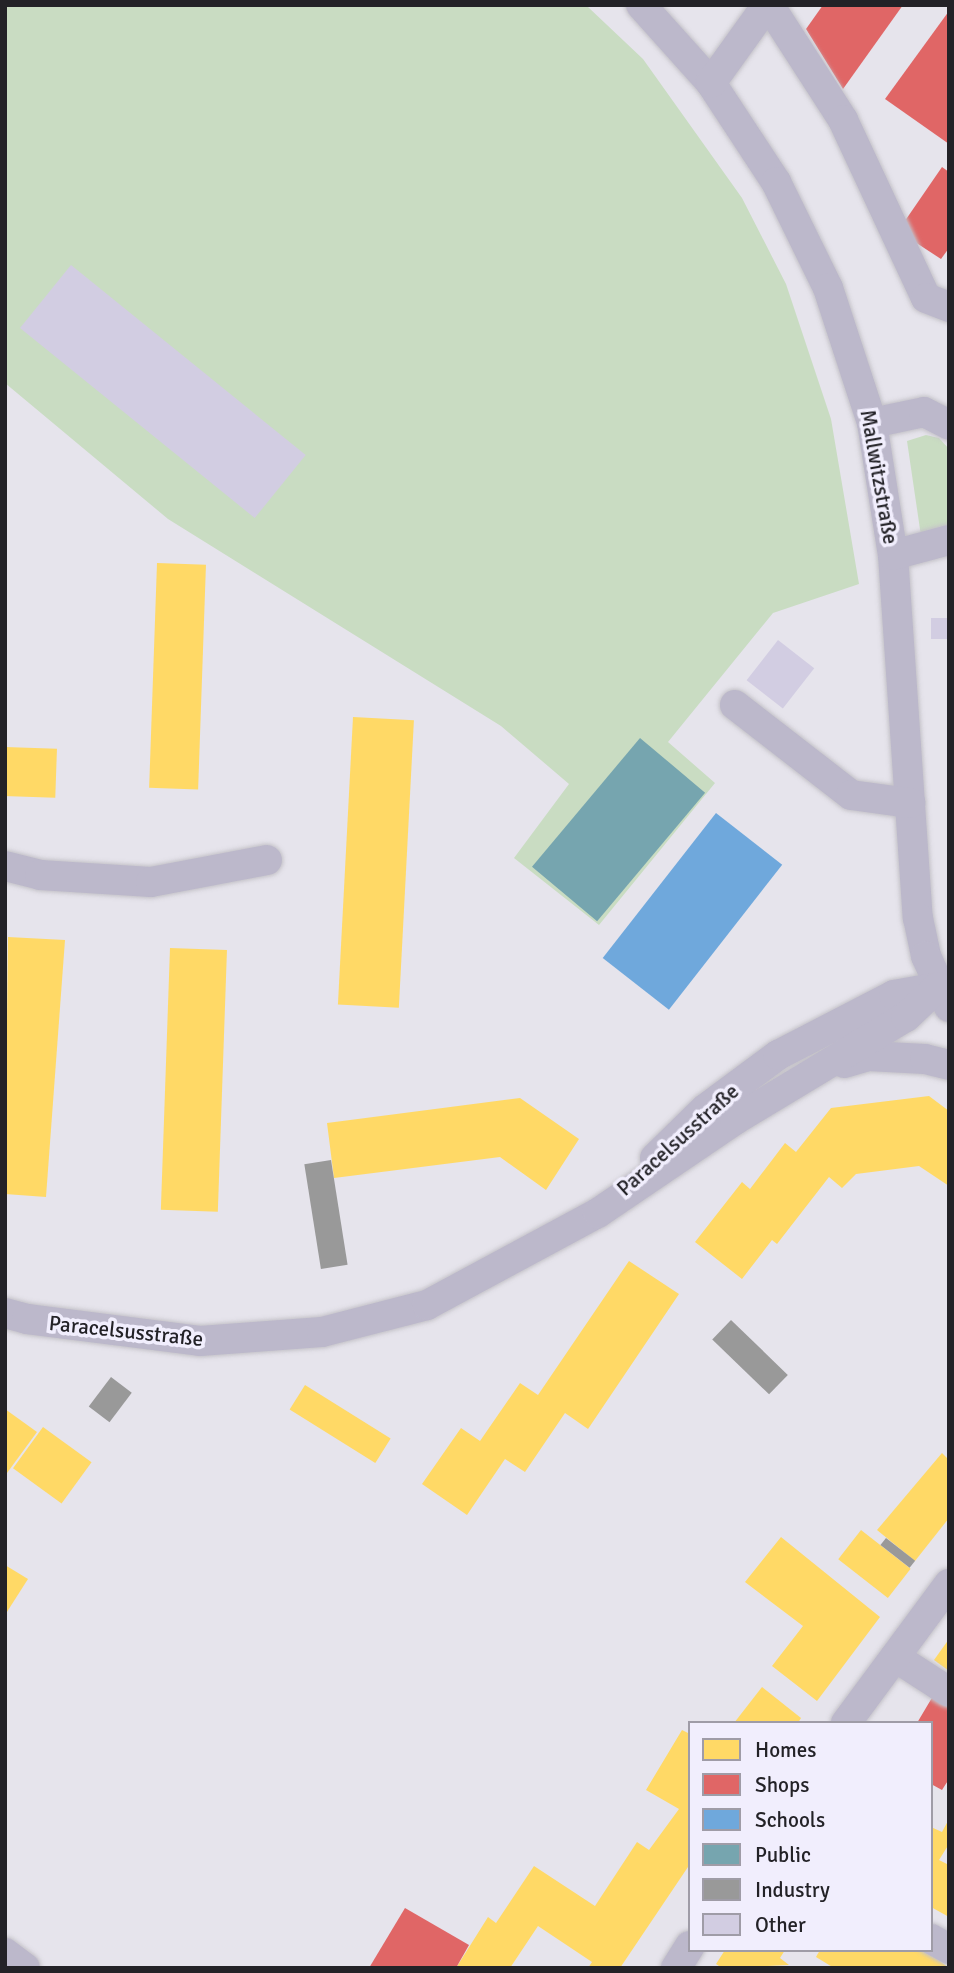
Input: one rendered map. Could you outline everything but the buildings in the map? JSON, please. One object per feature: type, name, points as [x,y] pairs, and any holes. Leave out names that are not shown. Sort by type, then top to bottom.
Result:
[{"type":"street","name":"Mallwitzstraße","points":[[641,5],[711,83],[776,181],[828,288],[872,423],[893,555],[918,918],[943,997]]},
{"type":"street","points":[[711,83],[768,5],[843,120],[926,298],[949,307]]},
{"type":"street","points":[[872,423],[924,412],[949,425]]},
{"type":"street","points":[[893,555],[945,547]]},
{"type":"street","points":[[735,705],[851,795],[910,803]]},
{"type":"street","points":[[5,866],[40,875],[151,882],[267,860]]},
{"type":"street","name":"Paracelsusstraße","points":[[598,1213],[705,1109],[778,1055],[894,995],[943,997]]},
{"type":"street","name":"Paracelsusstraße","points":[[5,1312],[27,1320],[200,1341],[322,1332],[427,1305],[598,1213],[736,1120],[943,997]]},
{"type":"street","name":"Paracelsusstraße","points":[[826,1067],[868,1056],[925,1059],[949,1065]]},
{"type":"street","points":[[847,1721],[949,1584]]},
{"type":"street","points":[[895,1657],[949,1692]]},
{"type":"street","points":[[933,1940],[949,1949]]},
{"type":"street","points":[[676,1968],[688,1949]]},
{"type":"street","points":[[5,1953],[25,1968]]},
{"type":"green space","points":[[5,5],[588,7],[643,59],[742,198],[786,284],[831,419],[859,584],[773,613],[668,742],[715,783],[599,925],[514,858],[569,784],[501,726],[168,519],[5,383]]},
{"type":"green space","points":[[926,435],[939,438],[949,449],[949,525],[921,536],[907,441]]}]
